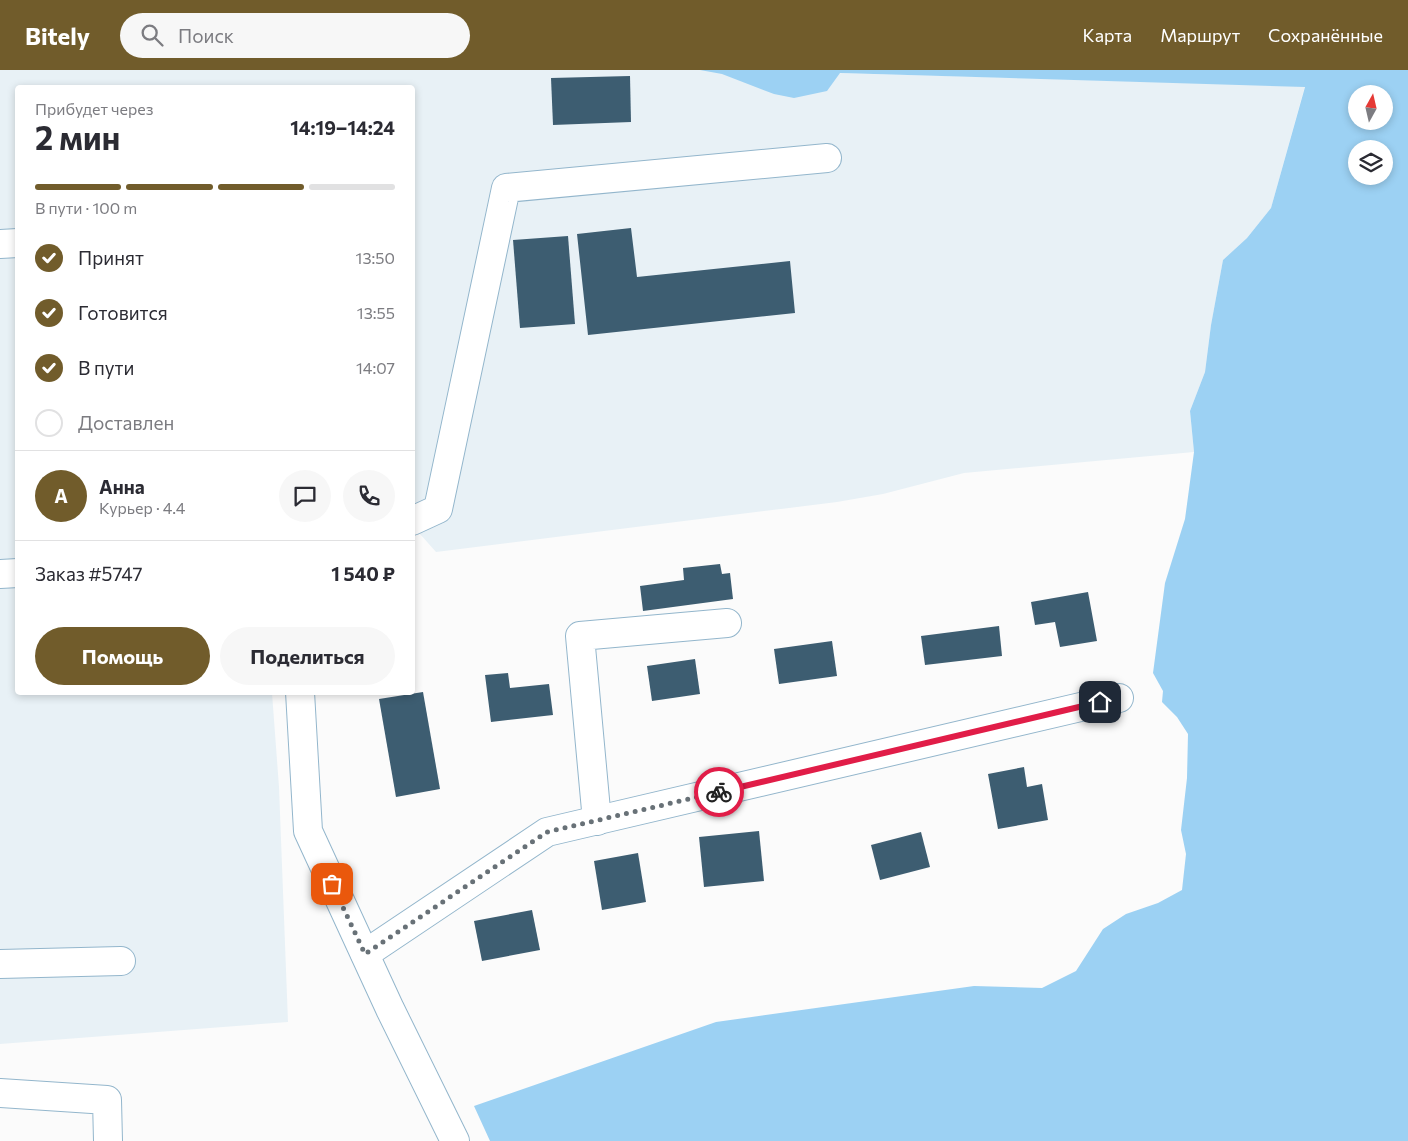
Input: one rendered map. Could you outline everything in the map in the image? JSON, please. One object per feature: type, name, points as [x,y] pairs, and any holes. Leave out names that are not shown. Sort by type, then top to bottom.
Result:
[{"type":"street","points":[[415,520],[438,508],[506,188],[827,158]]},
{"type":"street","points":[[0,244],[15,244]]},
{"type":"street","points":[[0,574],[15,573]]},
{"type":"street","points":[[597,821],[580,636],[727,623]]},
{"type":"street","points":[[300,695],[308,831],[455,1141]]},
{"type":"street","points":[[365,954],[547,832],[1120,698]]},
{"type":"street","points":[[0,964],[121,961]]},
{"type":"street","points":[[0,1094],[107,1100],[108,1141]]},
{"type":"shaded area","points":[[0,70],[730,70],[1305,86],[1271,208],[1247,238],[1223,260],[1211,325],[1205,372],[1190,411],[1194,452],[964,473],[883,494],[837,502],[436,552],[415,528],[415,85],[15,85],[15,565],[0,567]]},
{"type":"shaded area","points":[[700,70],[1408,70],[1408,1141],[490,1141],[474,1106],[716,1022],[974,986],[1042,988],[1076,971],[1103,929],[1126,914],[1158,903],[1182,890],[1186,854],[1181,830],[1187,778],[1188,734],[1177,717],[1162,702],[1163,691],[1153,673],[1165,583],[1185,519],[1194,452],[1190,411],[1205,372],[1211,325],[1223,260],[1247,238],[1271,208],[1305,87],[840,73],[827,91],[794,98],[774,94],[722,74]]},
{"type":"shaded area","points":[[15,583],[15,695],[272,695],[279,787],[288,1022],[0,1044],[0,584]]},
{"type":"building","points":[[630,76],[631,122],[553,125],[551,78]]},
{"type":"building","points":[[631,228],[637,277],[790,261],[795,313],[588,335],[577,234]]},
{"type":"building","points":[[568,236],[575,324],[520,328],[513,240]]},
{"type":"building","points":[[720,564],[722,574],[730,573],[733,599],[643,611],[640,586],[684,580],[683,568]]},
{"type":"building","points":[[1088,592],[1097,641],[1060,647],[1055,622],[1035,625],[1031,602]]},
{"type":"building","points":[[999,626],[1002,656],[925,665],[921,636]]},
{"type":"building","points":[[832,641],[837,676],[779,684],[774,649]]},
{"type":"building","points":[[695,659],[700,694],[652,701],[647,666]]},
{"type":"building","points":[[508,673],[510,688],[549,684],[553,715],[491,722],[485,675]]},
{"type":"building","points":[[423,692],[440,789],[396,797],[379,699],[415,695],[415,693]]},
{"type":"building","points":[[1024,767],[1027,787],[1042,784],[1048,820],[998,829],[988,774]]},
{"type":"building","points":[[759,831],[764,881],[704,887],[699,837]]},
{"type":"building","points":[[921,832],[930,867],[880,880],[871,845]]},
{"type":"building","points":[[638,853],[646,902],[602,910],[594,861]]},
{"type":"building","points":[[532,910],[540,950],[482,961],[474,921]]},
{"type":"way so far","points":[[332,884],[365,954],[547,832],[719,792]]},
{"type":"route","points":[[719,792],[1100,702]]}]
